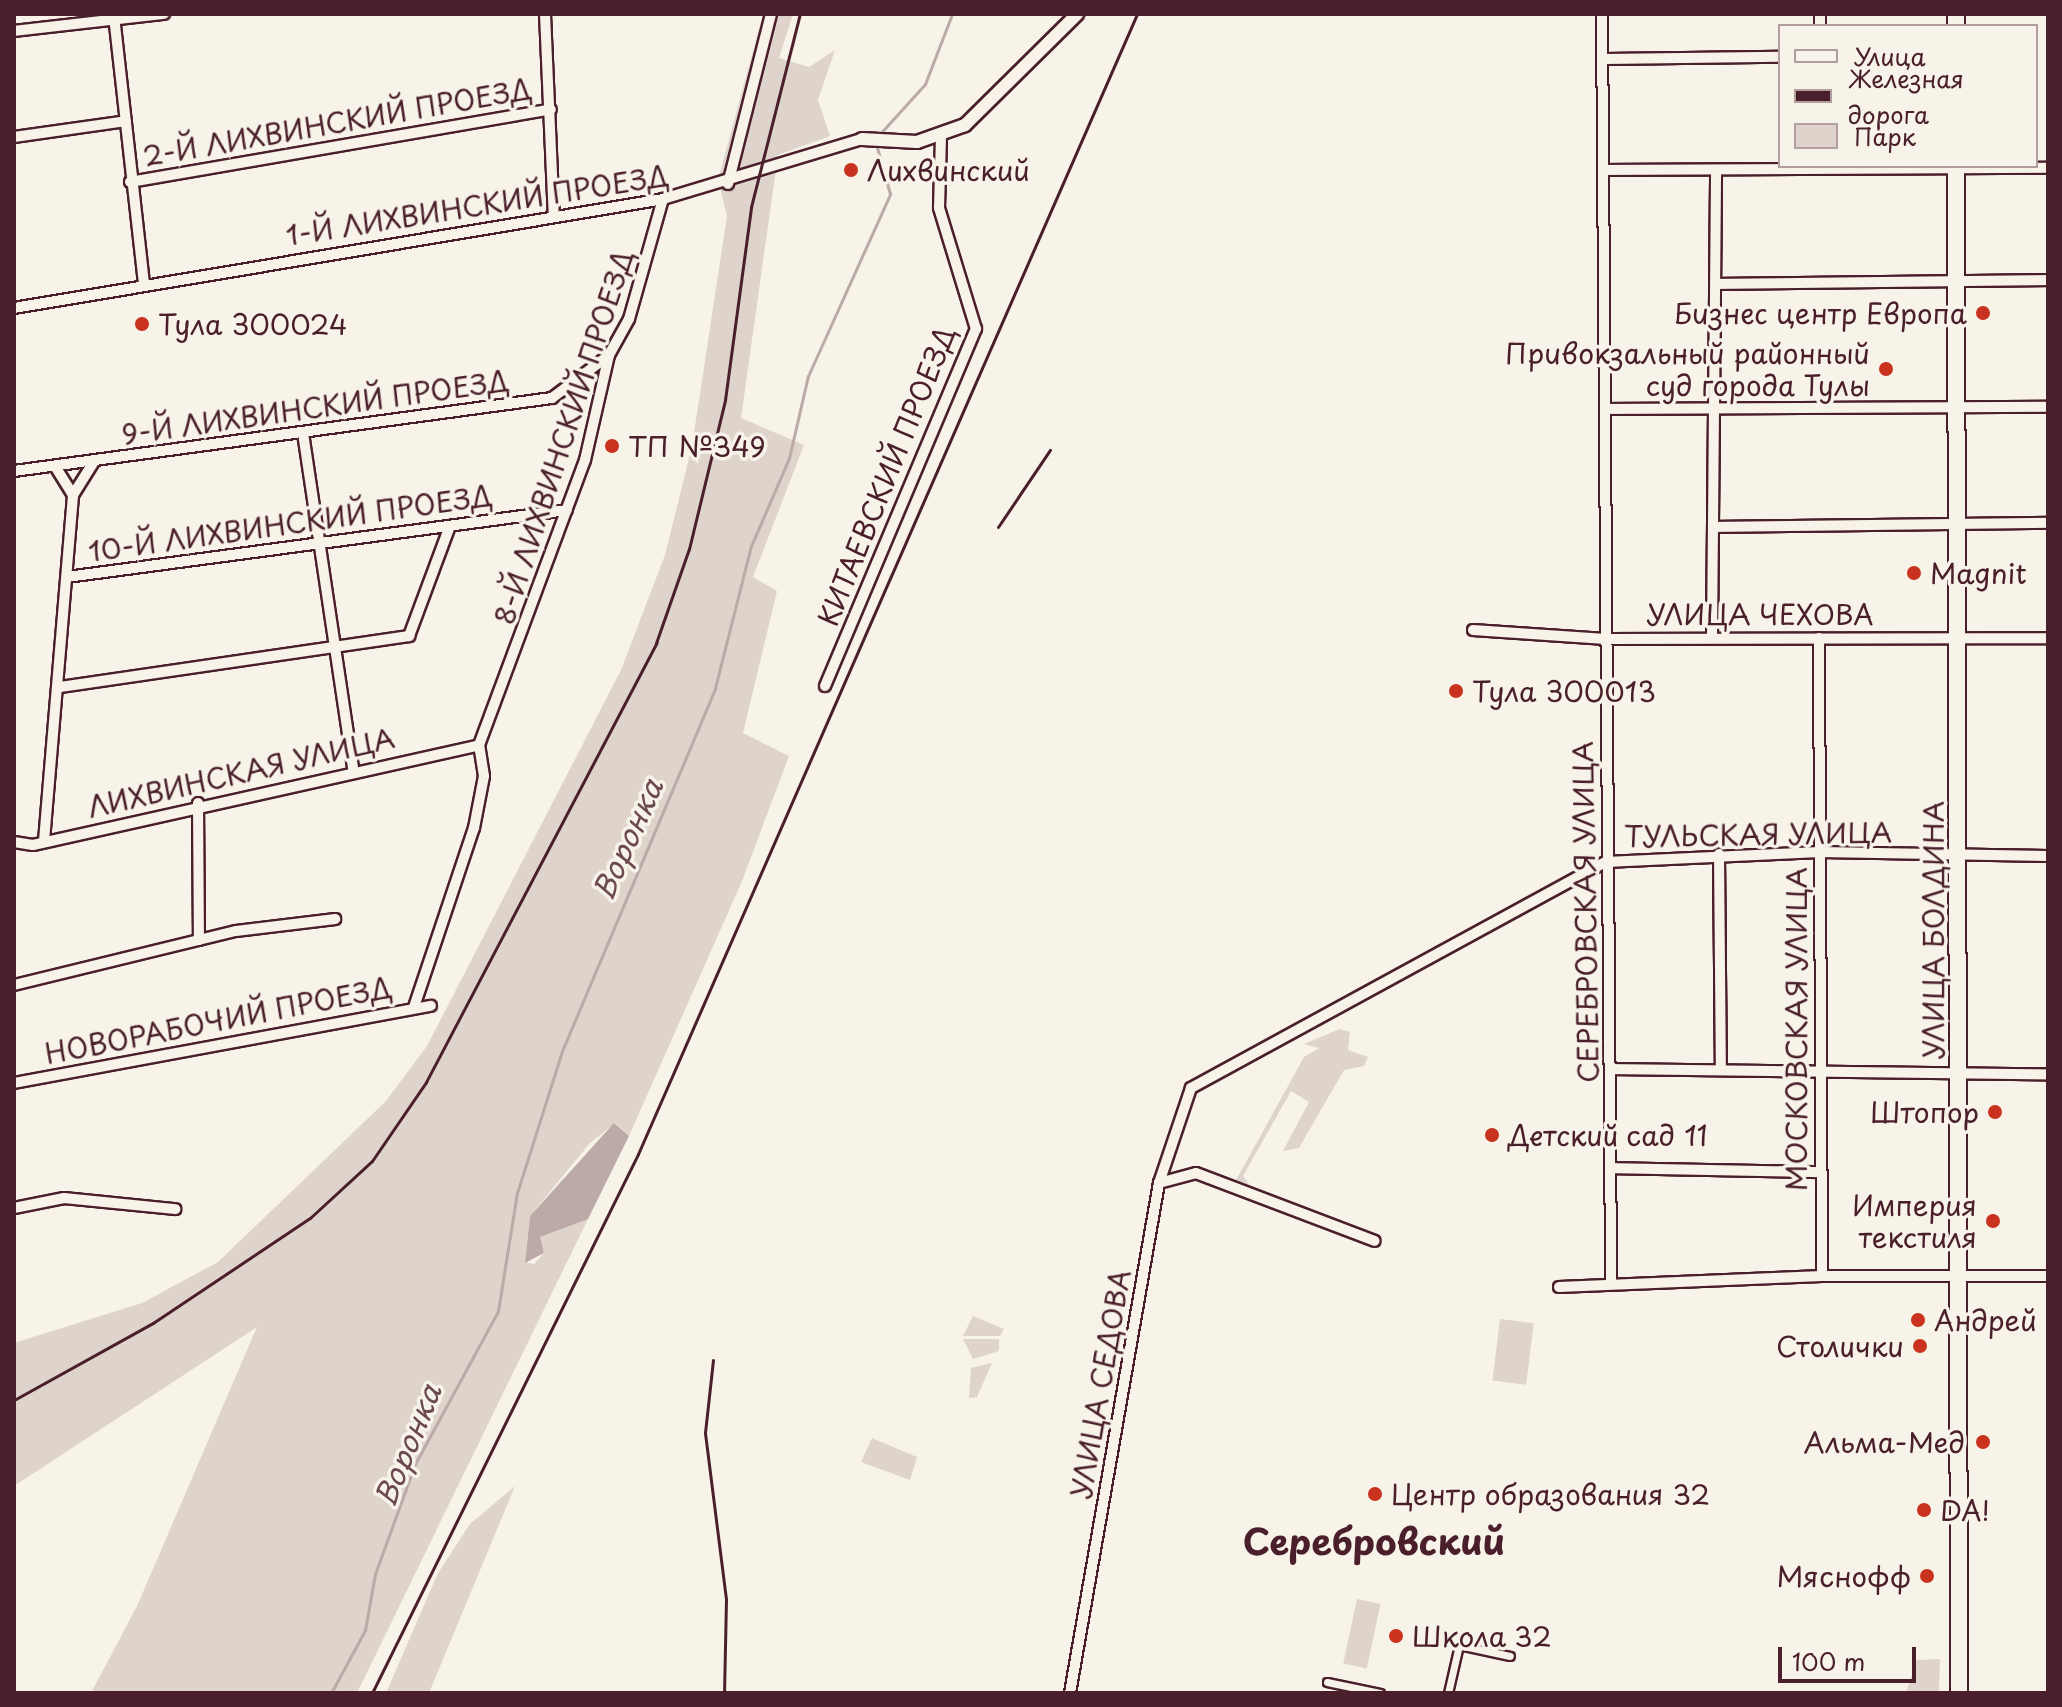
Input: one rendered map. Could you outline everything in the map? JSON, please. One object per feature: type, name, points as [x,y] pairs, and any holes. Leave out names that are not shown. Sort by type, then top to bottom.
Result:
[{"type":"main road","name":"УЛИЦА БОЛДИНА","points":[[1956,168],[1961,1276],[1959,1693]]},
{"type":"street","points":[[14,31],[115,25],[164,14]]},
{"type":"street","points":[[545,14],[554,217]]},
{"type":"street","points":[[728,184],[771,14]]},
{"type":"street","points":[[941,138],[975,118],[1077,14]]},
{"type":"street","name":"СЕРЕБРОВСКАЯ УЛИЦА","points":[[1602,14],[1605,59],[1606,862],[1612,1069],[1611,1281]]},
{"type":"street","points":[[115,25],[130,182],[144,285]]},
{"type":"street","points":[[1605,59],[1778,57]]},
{"type":"street","name":"2-Й ЛИХВИНСКИЙ ПРОЕЗД","points":[[130,182],[551,109]]},
{"type":"street","name":"2-Й ЛИХВИНСКИЙ ПРОЕЗД","points":[[14,137],[126,121]]},
{"type":"street","name":"1-Й ЛИХВИНСКИЙ ПРОЕЗД","points":[[14,308],[663,199],[728,184],[783,158],[862,139],[941,138]]},
{"type":"street","name":"КИТАЕВСКИЙ ПРОЕЗД","points":[[825,686],[976,329],[939,208],[941,138]]},
{"type":"street","points":[[1603,170],[1784,168]]},
{"type":"street","points":[[1712,638],[1716,170]]},
{"type":"street","name":"8-Й ЛИХВИНСКИЙ ПРОЕЗД","points":[[414,1007],[474,828],[484,776],[479,745],[567,510],[609,355],[632,311],[663,199]]},
{"type":"street","points":[[1717,284],[2048,280]]},
{"type":"street","name":"9-Й ЛИХВИНСКИЙ ПРОЕЗД","points":[[14,471],[93,463],[552,398],[609,355]]},
{"type":"street","points":[[1605,409],[2048,407]]},
{"type":"street","points":[[303,433],[323,548],[353,769]]},
{"type":"street","points":[[44,841],[60,687],[73,495],[93,463]]},
{"type":"street","points":[[55,466],[73,495]]},
{"type":"street","name":"10-Й ЛИХВИНСКИЙ ПРОЕЗД","points":[[67,577],[323,548],[567,510]]},
{"type":"street","points":[[1714,527],[2048,523]]},
{"type":"street","points":[[60,687],[335,649],[411,634],[450,526]]},
{"type":"street","name":"УЛИЦА ЧЕХОВА","points":[[1473,630],[1606,639],[2048,638]]},
{"type":"street","name":"МОСКОВСКАЯ УЛИЦА","points":[[1819,638],[1822,1276]]},
{"type":"street","name":"ЛИХВИНСКАЯ УЛИЦА","points":[[14,842],[44,841],[198,803],[479,745]]},
{"type":"street","points":[[198,803],[199,940]]},
{"type":"street","name":"ТУЛЬСКАЯ УЛИЦА","points":[[1191,1088],[1606,862],[1719,854],[1820,852],[2048,856]]},
{"type":"street","points":[[1719,854],[1721,1069]]},
{"type":"street","points":[[14,985],[199,940],[335,919]]},
{"type":"street","name":"НОВОРАБОЧИЙ ПРОЕЗД","points":[[14,1083],[138,1066],[414,1007],[431,1006]]},
{"type":"street","points":[[1612,1069],[2048,1074]]},
{"type":"street","name":"УЛИЦА СЕДОВА","points":[[1070,1693],[1159,1183],[1174,1122],[1191,1088]]},
{"type":"street","points":[[1610,1168],[1820,1172]]},
{"type":"street","points":[[1159,1183],[1196,1173],[1375,1241]]},
{"type":"street","points":[[14,1208],[69,1198],[175,1209]]},
{"type":"street","points":[[1559,1287],[1611,1281],[1822,1276],[2048,1276]]},
{"type":"street","points":[[1448,1693],[1459,1645],[1510,1656]]},
{"type":"street","points":[[1327,1682],[1380,1693]]},
{"type":"green space","points":[[763,14],[793,14],[779,58],[809,67],[835,50],[818,100],[830,136],[778,155],[741,418],[804,445],[753,577],[777,591],[743,733],[789,756],[742,881],[629,1136],[615,1123],[590,1143],[530,1216],[525,1262],[534,1264],[544,1253],[539,1237],[588,1219],[357,1693],[91,1693],[137,1606],[257,1327],[14,1486],[14,1343],[142,1303],[218,1262],[386,1101],[427,1046],[621,670],[665,555],[692,446],[727,216],[718,180]]},
{"type":"green space","points":[[1340,1029],[1350,1032],[1348,1050],[1368,1057],[1364,1066],[1344,1070],[1299,1148],[1283,1151],[1309,1102],[1291,1091],[1243,1176],[1250,1185],[1236,1180],[1304,1057],[1319,1048],[1304,1044]]},
{"type":"green space","points":[[973,1316],[1004,1329],[1000,1336],[963,1336]]},
{"type":"green space","points":[[1500,1319],[1534,1323],[1526,1385],[1492,1381]]},
{"type":"green space","points":[[963,1339],[999,1339],[999,1351],[973,1359]]},
{"type":"green space","points":[[992,1363],[977,1397],[969,1398],[971,1368]]},
{"type":"green space","points":[[872,1438],[917,1457],[910,1480],[861,1462]]},
{"type":"green space","points":[[515,1486],[429,1693],[386,1693],[438,1573],[470,1524]]},
{"type":"green space","points":[[1357,1599],[1380,1604],[1367,1669],[1343,1664]]},
{"type":"green space","points":[[1940,1659],[1939,1693],[1906,1693],[1917,1660]]},
{"type":"shaded area","points":[[614,1123],[629,1136],[588,1219],[540,1237],[544,1253],[525,1263],[530,1216]]},
{"type":"waterway","name":"Воронка","points":[[877,137],[925,84],[952,14]]},
{"type":"waterway","name":"Воронка","points":[[331,1693],[365,1630],[375,1574],[415,1464],[498,1311],[517,1193],[562,1051],[715,688],[751,546],[789,458],[808,376],[890,194],[876,144]]},
{"type":"railway","points":[[14,1400],[153,1323],[310,1218],[372,1161],[426,1082],[656,643],[689,549],[725,400],[751,207],[800,14]]},
{"type":"railway","points":[[372,1693],[638,1154],[1137,14]]},
{"type":"railway","points":[[998,527],[1050,450]]},
{"type":"railway","points":[[713,1360],[705,1433],[726,1599],[724,1693]]},
{"type":"place","name":"Лихвинский","points":[[851,170]]},
{"type":"place","name":"Бизнес центр Европа","points":[[1983,313]]},
{"type":"place","name":"Тула 300024","points":[[142,324]]},
{"type":"place","name":"Привокзальный районный суд города Тулы","points":[[1886,369]]},
{"type":"place","name":"ТП №349","points":[[612,446]]},
{"type":"place","name":"Magnit","points":[[1914,573]]},
{"type":"place","name":"Тула 300013","points":[[1456,691]]},
{"type":"place","name":"Штопор","points":[[1995,1112]]},
{"type":"place","name":"Детский сад 11","points":[[1492,1135]]},
{"type":"place","name":"Империя текстиля","points":[[1993,1221]]},
{"type":"place","name":"Андрей","points":[[1918,1320]]},
{"type":"place","name":"Столички","points":[[1920,1346]]},
{"type":"place","name":"Альма-Мед","points":[[1983,1442]]},
{"type":"place","name":"Центр образования 32","points":[[1375,1494]]},
{"type":"place","name":"DA!","points":[[1924,1510]]},
{"type":"place","name":"Мяснофф","points":[[1927,1576]]},
{"type":"place","name":"Школа 32","points":[[1396,1636]]},
{"type":"district","name":"Серебровский","points":[[1374,1541]]}]
